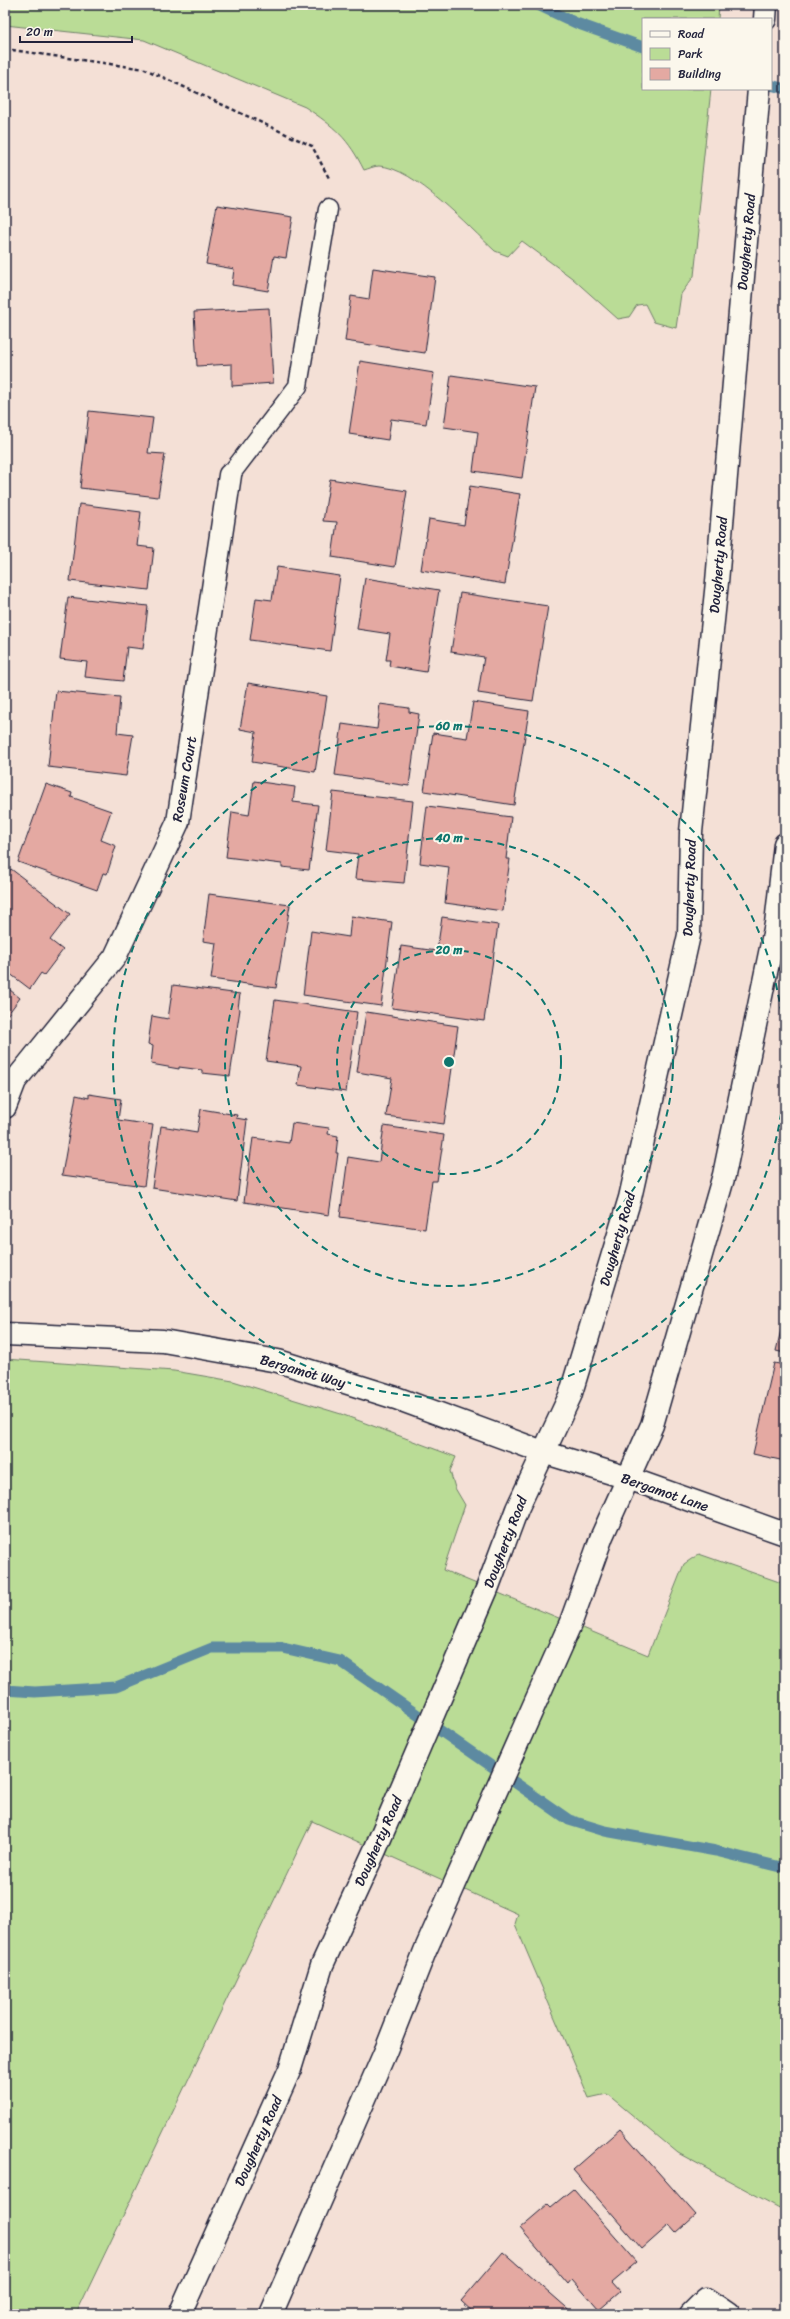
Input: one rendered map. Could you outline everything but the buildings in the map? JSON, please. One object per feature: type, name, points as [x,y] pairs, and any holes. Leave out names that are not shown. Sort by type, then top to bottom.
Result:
[{"type":"main road","points":[[765,18],[766,5]]},
{"type":"main road","name":"Dougherty Road","points":[[180,2314],[290,2069],[322,1965],[375,1850],[487,1589],[517,1509],[570,1396],[630,1198],[689,935],[691,832],[717,582],[759,90]]},
{"type":"main road","name":"Roseum Court","points":[[5,1107],[14,1081],[115,957],[178,822],[230,475]]},
{"type":"main road","points":[[270,2314],[386,2050],[425,1951],[571,1622],[602,1536],[652,1425],[724,1175],[776,924],[785,844]]},
{"type":"main road","name":"Bergamot Way","points":[[5,1334],[163,1341],[278,1361],[396,1398],[543,1452]]},
{"type":"main road","name":"Bergamot Lane","points":[[543,1452],[628,1478],[785,1534]]},
{"type":"main road","points":[[691,2314],[706,2299],[728,2314]]},
{"type":"lane","points":[[230,475],[298,386],[328,209]]},
{"type":"path","points":[[5,49],[145,69],[312,146],[332,184],[328,209]]},
{"type":"green space","points":[[5,5],[719,5],[718,18],[642,18],[642,90],[711,90],[697,220],[699,230],[694,276],[681,294],[676,328],[654,322],[645,304],[637,305],[629,317],[618,319],[572,278],[522,241],[508,256],[495,251],[440,200],[408,176],[393,169],[379,166],[364,170],[352,149],[340,134],[333,127],[305,107],[144,40],[5,25]]},
{"type":"green space","points":[[5,1359],[174,1371],[233,1381],[341,1414],[456,1457],[450,1471],[455,1488],[465,1505],[443,1570],[648,1655],[684,1564],[699,1554],[785,1584],[785,2211],[678,2153],[607,2094],[589,2098],[515,1924],[518,1914],[312,1821],[76,2314],[5,2314]]},
{"type":"waterway","points":[[538,5],[576,23],[642,47]]},
{"type":"waterway","points":[[772,85],[785,89]]},
{"type":"waterway","points":[[5,1690],[35,1692],[116,1687],[212,1648],[283,1648],[340,1661],[569,1820],[605,1831],[716,1851],[785,1868]]}]
